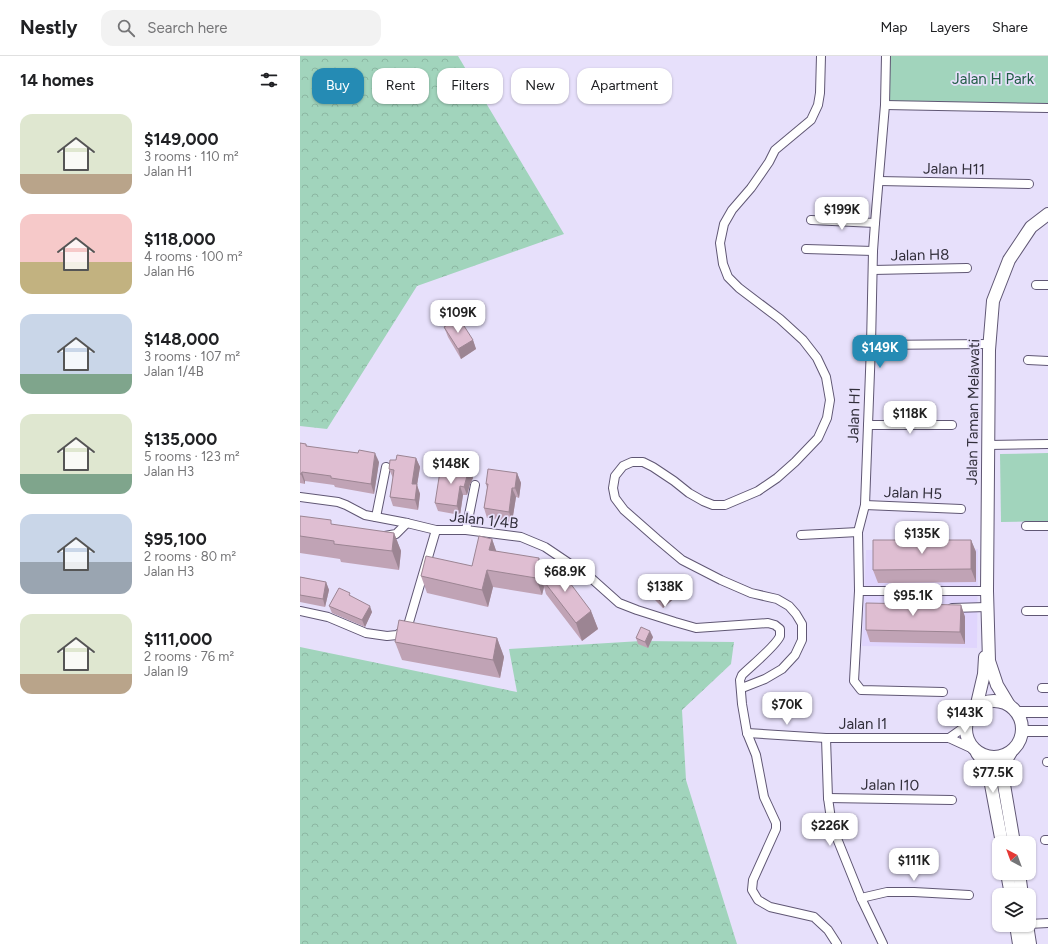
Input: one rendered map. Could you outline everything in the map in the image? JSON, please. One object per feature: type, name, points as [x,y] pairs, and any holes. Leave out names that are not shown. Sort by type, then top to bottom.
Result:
[{"type":"main road","name":"Jalan Taman Melawati","points":[[1013,708],[997,685],[989,660],[987,630],[989,344],[993,301],[1010,260],[1031,227],[1048,214]]},
{"type":"main road","name":"Jalan Taman Melawati","points":[[976,708],[984,674],[987,630]]},
{"type":"main road","points":[[1001,836],[989,774],[984,761],[969,743],[966,726],[969,716],[976,708],[984,703],[992,701],[1000,701],[1013,708],[1022,721],[1023,731],[1019,743],[1005,762],[1002,773],[1013,836]]},
{"type":"main road","points":[[975,751],[988,758],[1000,757],[1011,752]]},
{"type":"main road","points":[[1017,932],[1019,944]]},
{"type":"main road","points":[[1029,932],[1030,944]]},
{"type":"street","points":[[742,688],[765,679],[782,669],[795,655],[802,640],[802,624],[796,614],[789,606],[777,599],[751,593],[721,580],[682,560],[624,510],[615,498],[612,488],[615,476],[624,466],[632,462],[643,462],[653,467],[689,493],[703,501],[713,505],[725,505],[758,491],[777,478],[818,438],[827,418],[830,400],[826,377],[817,358],[803,340],[780,319],[739,288],[728,277],[723,264],[720,243],[724,224],[732,210],[751,188],[775,150],[811,120],[818,105],[820,93],[821,56]]},
{"type":"street","name":"Jalan H1","points":[[886,56],[885,105],[875,223],[865,505],[858,532],[858,591],[861,609],[854,681],[861,690],[943,692]]},
{"type":"street","points":[[885,105],[1048,108]]},
{"type":"street","name":"Jalan H11","points":[[879,181],[1029,184]]},
{"type":"street","points":[[811,220],[875,223]]},
{"type":"street","points":[[806,249],[874,251]]},
{"type":"street","name":"Jalan H8","points":[[873,270],[967,268]]},
{"type":"street","points":[[1036,285],[1048,285]]},
{"type":"street","points":[[871,345],[989,344]]},
{"type":"street","points":[[1028,360],[1048,361]]},
{"type":"street","points":[[868,425],[952,425]]},
{"type":"street","points":[[988,445],[1048,444]]},
{"type":"street","points":[[376,517],[386,468]]},
{"type":"street","points":[[466,530],[475,485]]},
{"type":"street","name":"Jalan 1/4B","points":[[300,497],[338,502],[361,513],[436,530],[466,530],[521,537],[545,547],[591,578],[619,603],[696,628],[768,623],[775,625],[780,630],[780,635],[771,647],[742,675],[740,680],[747,733],[756,755],[764,797],[776,823],[776,828],[753,880],[752,890],[758,900],[770,907],[814,917],[828,930],[837,944]]},
{"type":"street","name":"Jalan H5","points":[[865,505],[961,509]]},
{"type":"street","points":[[374,536],[389,536],[396,534],[407,523]]},
{"type":"street","points":[[1026,526],[1048,526]]},
{"type":"street","points":[[300,611],[328,617],[366,633],[397,636],[404,630],[409,622],[436,530]]},
{"type":"street","points":[[801,535],[858,532]]},
{"type":"street","points":[[858,591],[987,591]]},
{"type":"street","points":[[941,608],[987,608]]},
{"type":"street","points":[[1026,611],[1048,610]]},
{"type":"street","points":[[1013,708],[1048,712]]},
{"type":"street","points":[[949,738],[966,726]]},
{"type":"street","points":[[1023,731],[1048,731]]},
{"type":"street","points":[[747,733],[826,738]]},
{"type":"street","name":"Jalan I1","points":[[883,944],[861,898],[832,826],[828,798],[826,738],[949,738],[975,751]]},
{"type":"street","name":"Jalan I10","points":[[828,798],[952,800]]},
{"type":"street","points":[[861,898],[887,892],[969,895]]},
{"type":"street","points":[[1036,924],[1048,923]]},
{"type":"shaded area","points":[[978,549],[977,648],[862,646],[866,550]]},
{"type":"green space","points":[[300,56],[458,56],[465,68],[437,68],[437,104],[487,104],[564,234],[417,286],[327,429],[300,426]]},
{"type":"green space","name":"Jalan H Park","points":[[890,56],[1048,56],[1048,104],[888,101]]},
{"type":"green space","points":[[1048,453],[1048,521],[1001,522],[1000,454]]},
{"type":"green space","points":[[641,641],[734,642],[731,664],[682,710],[686,780],[737,944],[300,944],[300,647],[517,692],[509,649]]},
{"type":"building","points":[[459,318],[473,340],[458,349],[444,327]]},
{"type":"building","points":[[300,443],[306,444],[306,446],[358,453],[359,450],[375,453],[371,484],[331,478],[331,476],[302,472],[300,474]]},
{"type":"building","points":[[397,455],[416,458],[412,484],[417,484],[415,500],[390,497],[394,470],[389,469],[390,460],[396,460]]},
{"type":"building","points":[[441,465],[470,469],[464,487],[460,486],[457,506],[435,503]]},
{"type":"building","points":[[488,469],[517,473],[515,488],[512,488],[509,512],[484,508],[488,484],[486,484]]},
{"type":"building","points":[[300,516],[331,520],[331,524],[394,533],[392,551],[334,544],[334,541],[300,536]]},
{"type":"building","points":[[479,536],[492,539],[489,550],[539,558],[536,578],[487,570],[482,590],[421,576],[426,556],[472,566]]},
{"type":"building","points":[[873,540],[971,540],[971,569],[873,570]]},
{"type":"building","points":[[555,563],[591,611],[576,623],[539,575]]},
{"type":"building","points":[[300,577],[326,582],[323,599],[300,595]]},
{"type":"building","points":[[666,579],[675,589],[661,602],[652,592]]},
{"type":"building","points":[[339,588],[370,606],[362,620],[329,606]]},
{"type":"building","points":[[866,603],[961,605],[960,632],[866,630]]},
{"type":"building","points":[[399,620],[497,638],[493,660],[395,642]]},
{"type":"building","points":[[641,627],[650,631],[645,642],[636,638]]}]
